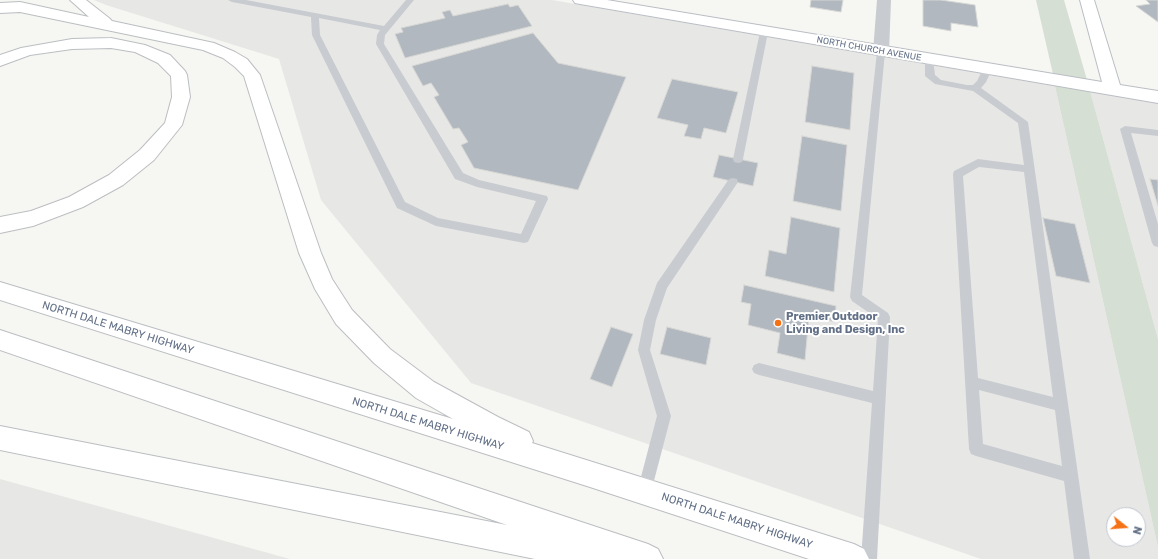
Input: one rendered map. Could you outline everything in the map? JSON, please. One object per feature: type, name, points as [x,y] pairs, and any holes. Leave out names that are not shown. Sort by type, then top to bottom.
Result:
[{"type":"main road","points":[[77,0],[109,24]]},
{"type":"main road","name":"NORTH CHURCH AVENUE","points":[[580,0],[881,52],[1158,97]]},
{"type":"main road","points":[[1087,0],[1113,90]]},
{"type":"main road","points":[[0,21],[26,4]]},
{"type":"main road","points":[[0,8],[26,4],[208,46],[229,55],[241,63],[252,75],[310,253],[323,284],[344,317],[382,356],[425,390],[489,426],[590,474]]},
{"type":"main road","points":[[0,61],[28,51],[72,44],[111,43],[140,48],[164,59],[179,75],[181,97],[173,125],[147,155],[116,180],[76,202],[33,218],[0,225]]},
{"type":"main road","name":"NORTH DALE MABRY HIGHWAY","points":[[0,291],[590,474],[854,559]]},
{"type":"main road","points":[[0,340],[648,559]]},
{"type":"main road","points":[[0,438],[606,559]]},
{"type":"street","points":[[881,52],[884,0]]},
{"type":"lane","points":[[232,0],[386,29]]},
{"type":"lane","points":[[315,15],[316,35],[401,205],[436,222],[524,239],[543,199],[477,183],[459,176],[380,44],[381,35],[407,0]]},
{"type":"lane","points":[[738,159],[746,128],[764,32]]},
{"type":"lane","points":[[869,559],[884,317],[856,297],[881,52]]},
{"type":"lane","points":[[929,60],[930,76],[938,82],[975,88],[1024,122],[1082,559]]},
{"type":"lane","points":[[975,88],[982,82],[987,69]]},
{"type":"lane","points":[[1158,133],[1125,128],[1158,243]]},
{"type":"lane","points":[[1030,169],[978,163],[958,174],[976,449],[1071,476]]},
{"type":"lane","points":[[644,492],[664,416],[644,350],[650,320],[661,286],[733,182]]},
{"type":"lane","points":[[760,369],[879,399]]},
{"type":"lane","points":[[972,382],[1062,406]]},
{"type":"shaded area","points":[[94,0],[552,0],[1055,86],[1158,547],[1158,559],[981,559],[471,383],[321,200],[279,59]]},
{"type":"shaded area","points":[[1036,0],[1064,0],[1087,80],[1053,74]]},
{"type":"shaded area","points":[[1055,86],[1090,91],[1158,339],[1158,547]]},
{"type":"shaded area","points":[[1090,91],[1158,103],[1158,339]]},
{"type":"shaded area","points":[[0,479],[290,559],[0,559]]},
{"type":"building","points":[[811,0],[843,0],[841,12],[810,7]]},
{"type":"building","points":[[923,0],[941,0],[975,5],[978,27],[951,23],[951,31],[923,26]]},
{"type":"building","points":[[1146,0],[1158,0],[1158,22],[1136,6],[1150,4]]},
{"type":"building","points":[[508,4],[510,7],[518,5],[532,26],[405,58],[395,34],[403,32],[401,28],[445,18],[442,12],[450,10],[453,16]]},
{"type":"building","points":[[533,33],[558,63],[626,77],[578,190],[474,168],[461,145],[468,142],[459,128],[453,129],[434,97],[439,95],[431,83],[423,86],[412,66]]},
{"type":"building","points":[[812,66],[854,73],[850,130],[805,122]]},
{"type":"building","points":[[672,79],[738,92],[726,133],[704,128],[701,139],[684,136],[688,125],[657,118]]},
{"type":"building","points":[[802,136],[847,145],[841,211],[793,201]]},
{"type":"building","points":[[719,155],[758,163],[753,186],[713,177]]},
{"type":"building","points":[[1150,179],[1158,180],[1158,206]]},
{"type":"building","points":[[791,217],[840,228],[834,292],[765,276],[769,250],[786,254]]},
{"type":"building","points":[[1043,218],[1075,224],[1090,283],[1056,276]]},
{"type":"building","name":"Premier Outdoor Living and Design, Inc","points":[[744,285],[836,306],[835,322],[809,315],[805,360],[777,353],[780,333],[748,325],[751,304],[741,302]]},
{"type":"building","points":[[611,327],[633,334],[612,387],[590,379]]},
{"type":"building","points":[[667,327],[711,338],[706,365],[660,354]]},
{"type":"place","name":"Premier Outdoor Living and Design, Inc","points":[[778,323]]}]
